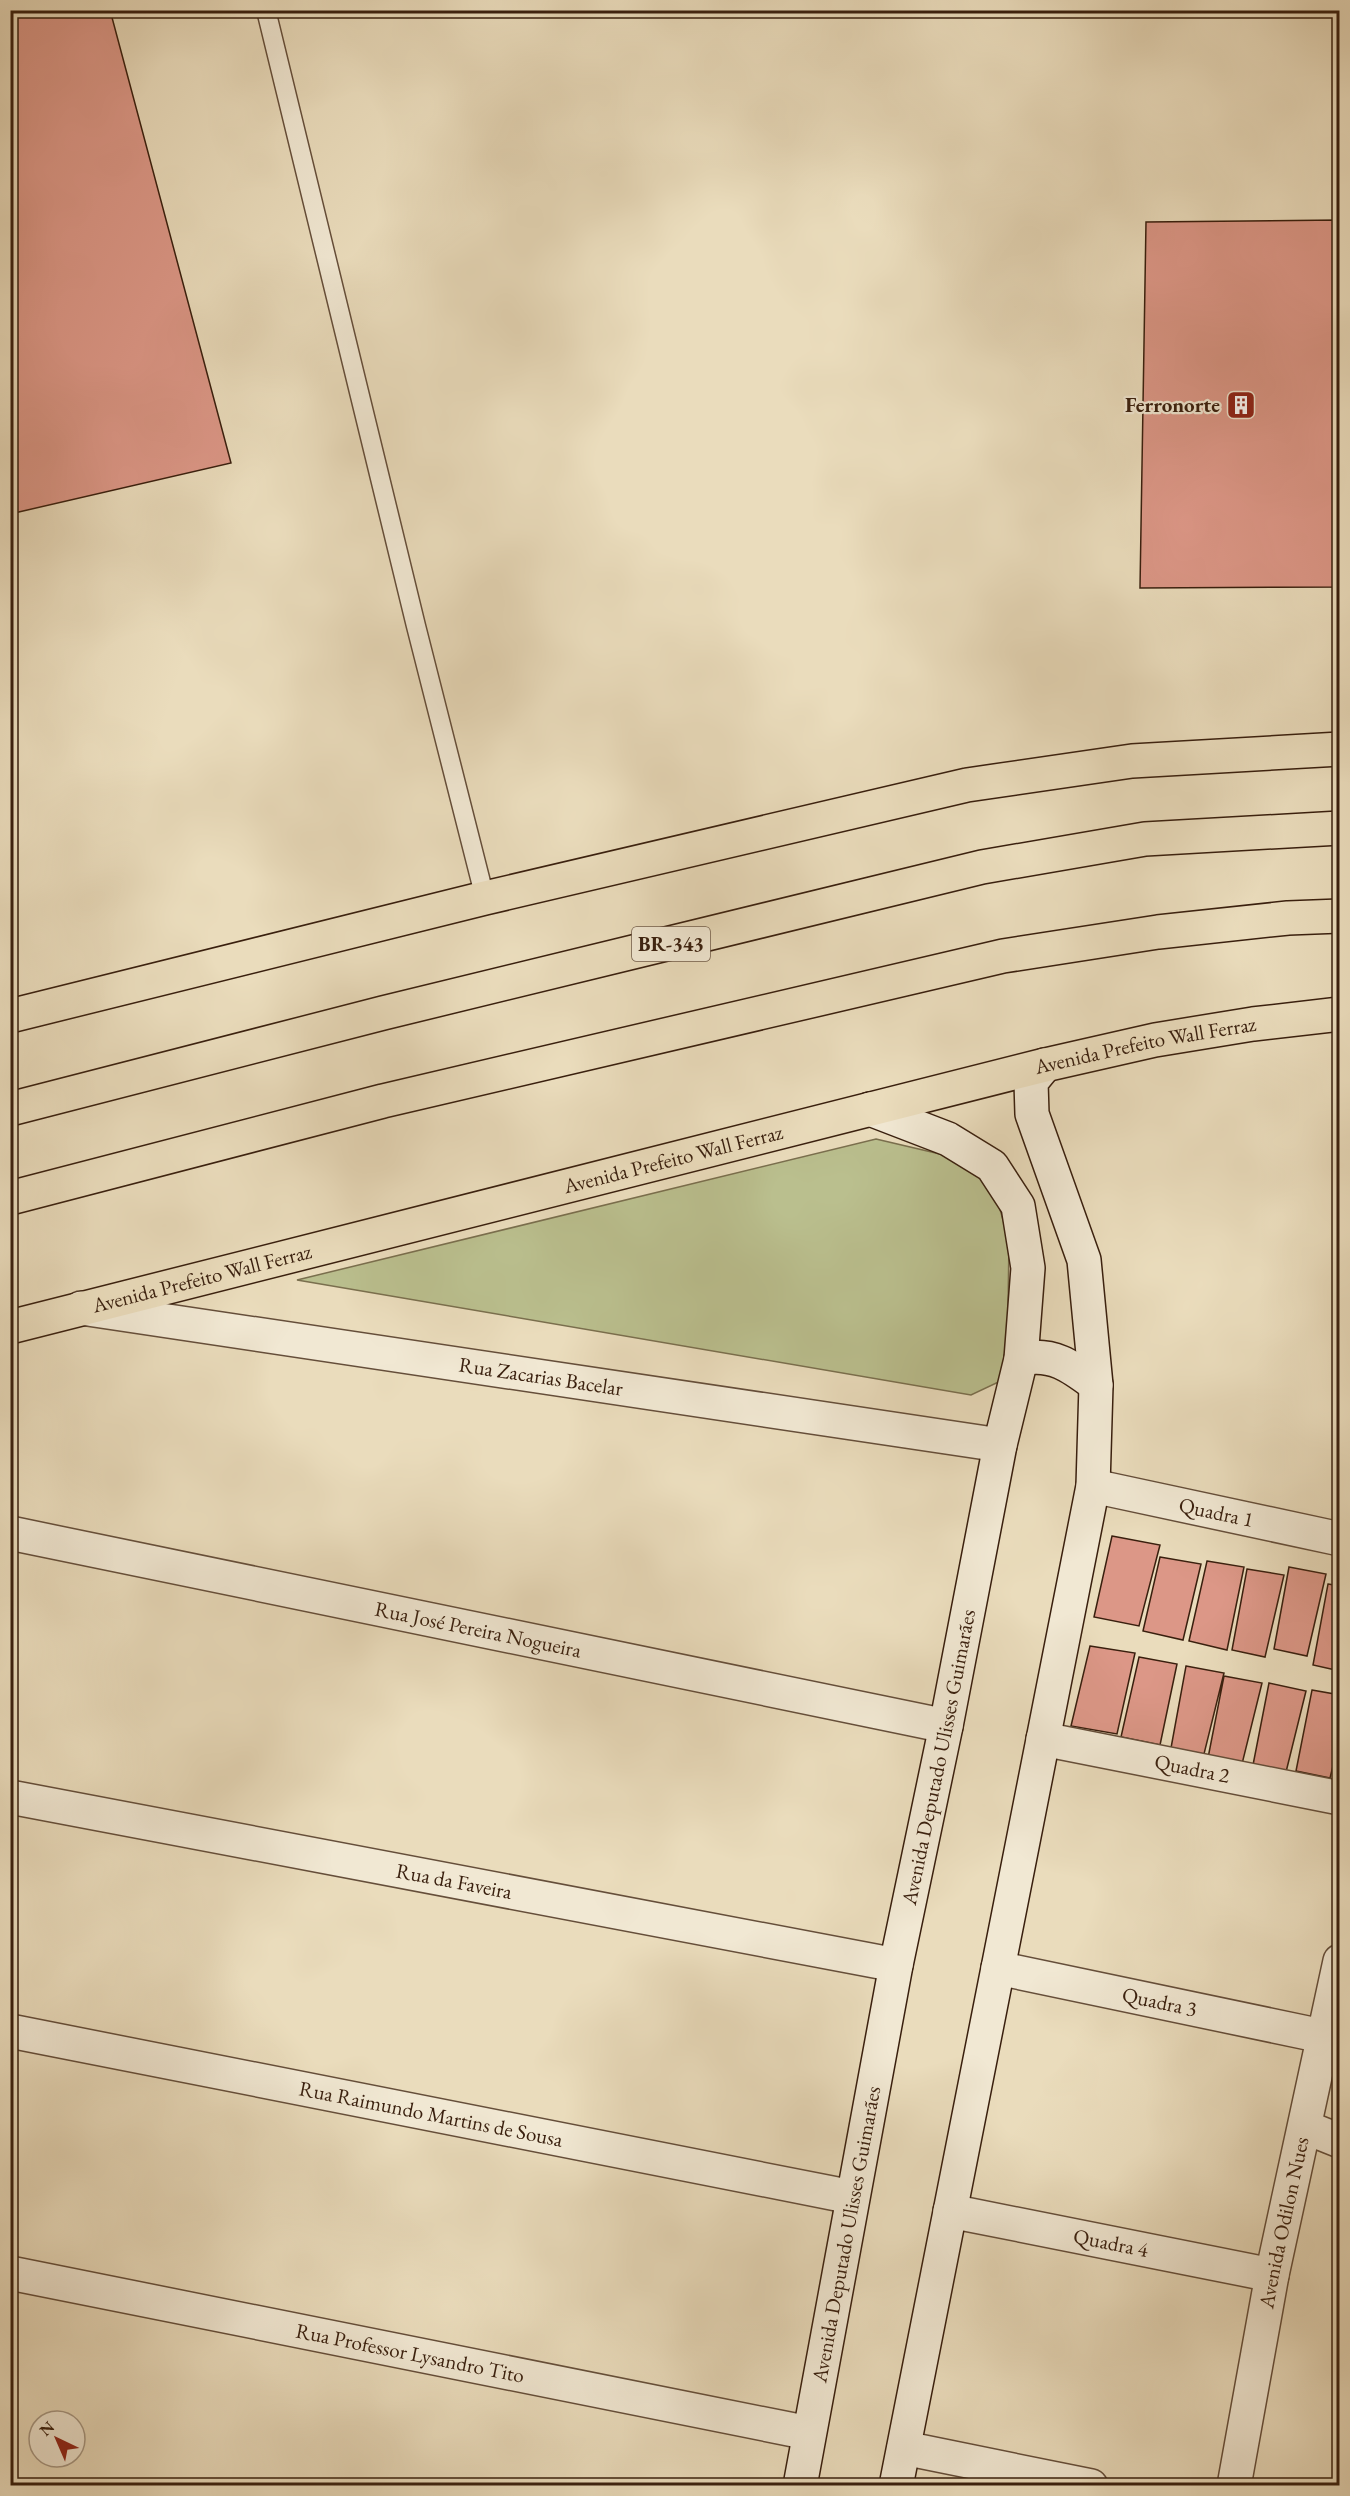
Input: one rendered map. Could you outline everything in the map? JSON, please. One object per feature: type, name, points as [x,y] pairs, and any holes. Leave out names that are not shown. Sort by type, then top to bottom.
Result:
[{"type":"main road","points":[[10,1016],[485,898],[967,785],[1132,761],[1340,748]]},
{"type":"main road","name":"BR-343","points":[[10,1109],[383,1013],[982,867],[1145,839],[1340,828]]},
{"type":"main road","points":[[10,1198],[382,1101],[1003,956],[1158,932],[1288,918],[1340,916]]},
{"type":"main road","name":"Avenida Prefeito Wall Ferraz","points":[[10,1327],[1045,1065],[1155,1040],[1253,1024],[1340,1014]]},
{"type":"street","points":[[896,2486],[1093,1486],[1096,1385],[1084,1260],[1032,1114],[1031,1082],[1045,1065]]},
{"type":"street","name":"Avenida Deputado Ulisses Guimarães","points":[[800,2486],[896,1965],[946,1726],[1000,1445],[1022,1359],[1028,1268],[1018,1206],[992,1166],[948,1139],[870,1109]]},
{"type":"street","name":"Rua Zacarias Bacelar","points":[[81,1308],[1000,1445]]},
{"type":"street","points":[[1022,1359],[1034,1356],[1049,1357],[1067,1364],[1096,1385]]},
{"type":"street","name":"Quadra 1","points":[[1093,1486],[1340,1539]]},
{"type":"street","name":"Rua José Pereira Nogueira","points":[[10,1533],[946,1726]]},
{"type":"street","name":"Quadra 2","points":[[1043,1739],[1340,1798]]},
{"type":"street","name":"Rua da Faveira","points":[[10,1797],[896,1965]]},
{"type":"street","name":"Avenida Odilon Nues","points":[[1244,2481],[1272,2275],[1340,1961]]},
{"type":"street","name":"Quadra 3","points":[[998,1968],[1322,2036]]},
{"type":"street","name":"Rua Raimundo Martins de Sousa","points":[[10,2031],[852,2197]]},
{"type":"street","points":[[1305,2127],[1340,2141]]},
{"type":"street","name":"Quadra 4","points":[[950,2211],[1272,2275]]},
{"type":"street","name":"Rua Professor Lysandro Tito","points":[[10,2273],[809,2433]]},
{"type":"street","points":[[904,2448],[1090,2486]]},
{"type":"lane","points":[[266,10],[416,626],[485,898]]},
{"type":"green space","points":[[876,1139],[957,1158],[993,1186],[1009,1240],[1007,1378],[971,1395],[297,1280]]},
{"type":"building","points":[[10,10],[110,10],[231,463],[10,514]]},
{"type":"building","name":"Ferronorte","points":[[1340,220],[1340,587],[1140,588],[1146,222]]},
{"type":"building","points":[[1112,1536],[1160,1545],[1139,1626],[1094,1617]]},
{"type":"building","points":[[1160,1557],[1201,1564],[1183,1640],[1143,1631]]},
{"type":"building","points":[[1207,1561],[1244,1567],[1227,1650],[1189,1641]]},
{"type":"building","points":[[1289,1567],[1326,1574],[1307,1656],[1274,1649]]},
{"type":"building","points":[[1247,1569],[1284,1575],[1265,1657],[1232,1650]]},
{"type":"building","points":[[1328,1584],[1340,1586],[1340,1671],[1313,1665]]},
{"type":"building","points":[[1090,1646],[1135,1653],[1117,1734],[1071,1726]]},
{"type":"building","points":[[1139,1657],[1177,1664],[1160,1745],[1121,1737]]},
{"type":"building","points":[[1186,1666],[1224,1673],[1204,1754],[1171,1748]]},
{"type":"building","points":[[1224,1676],[1262,1683],[1242,1764],[1208,1758]]},
{"type":"building","points":[[1269,1683],[1306,1691],[1286,1772],[1253,1765]]},
{"type":"building","points":[[1312,1690],[1340,1695],[1340,1738],[1330,1778],[1296,1771]]},
{"type":"place","name":"Ferronorte","points":[[1241,405]]}]
